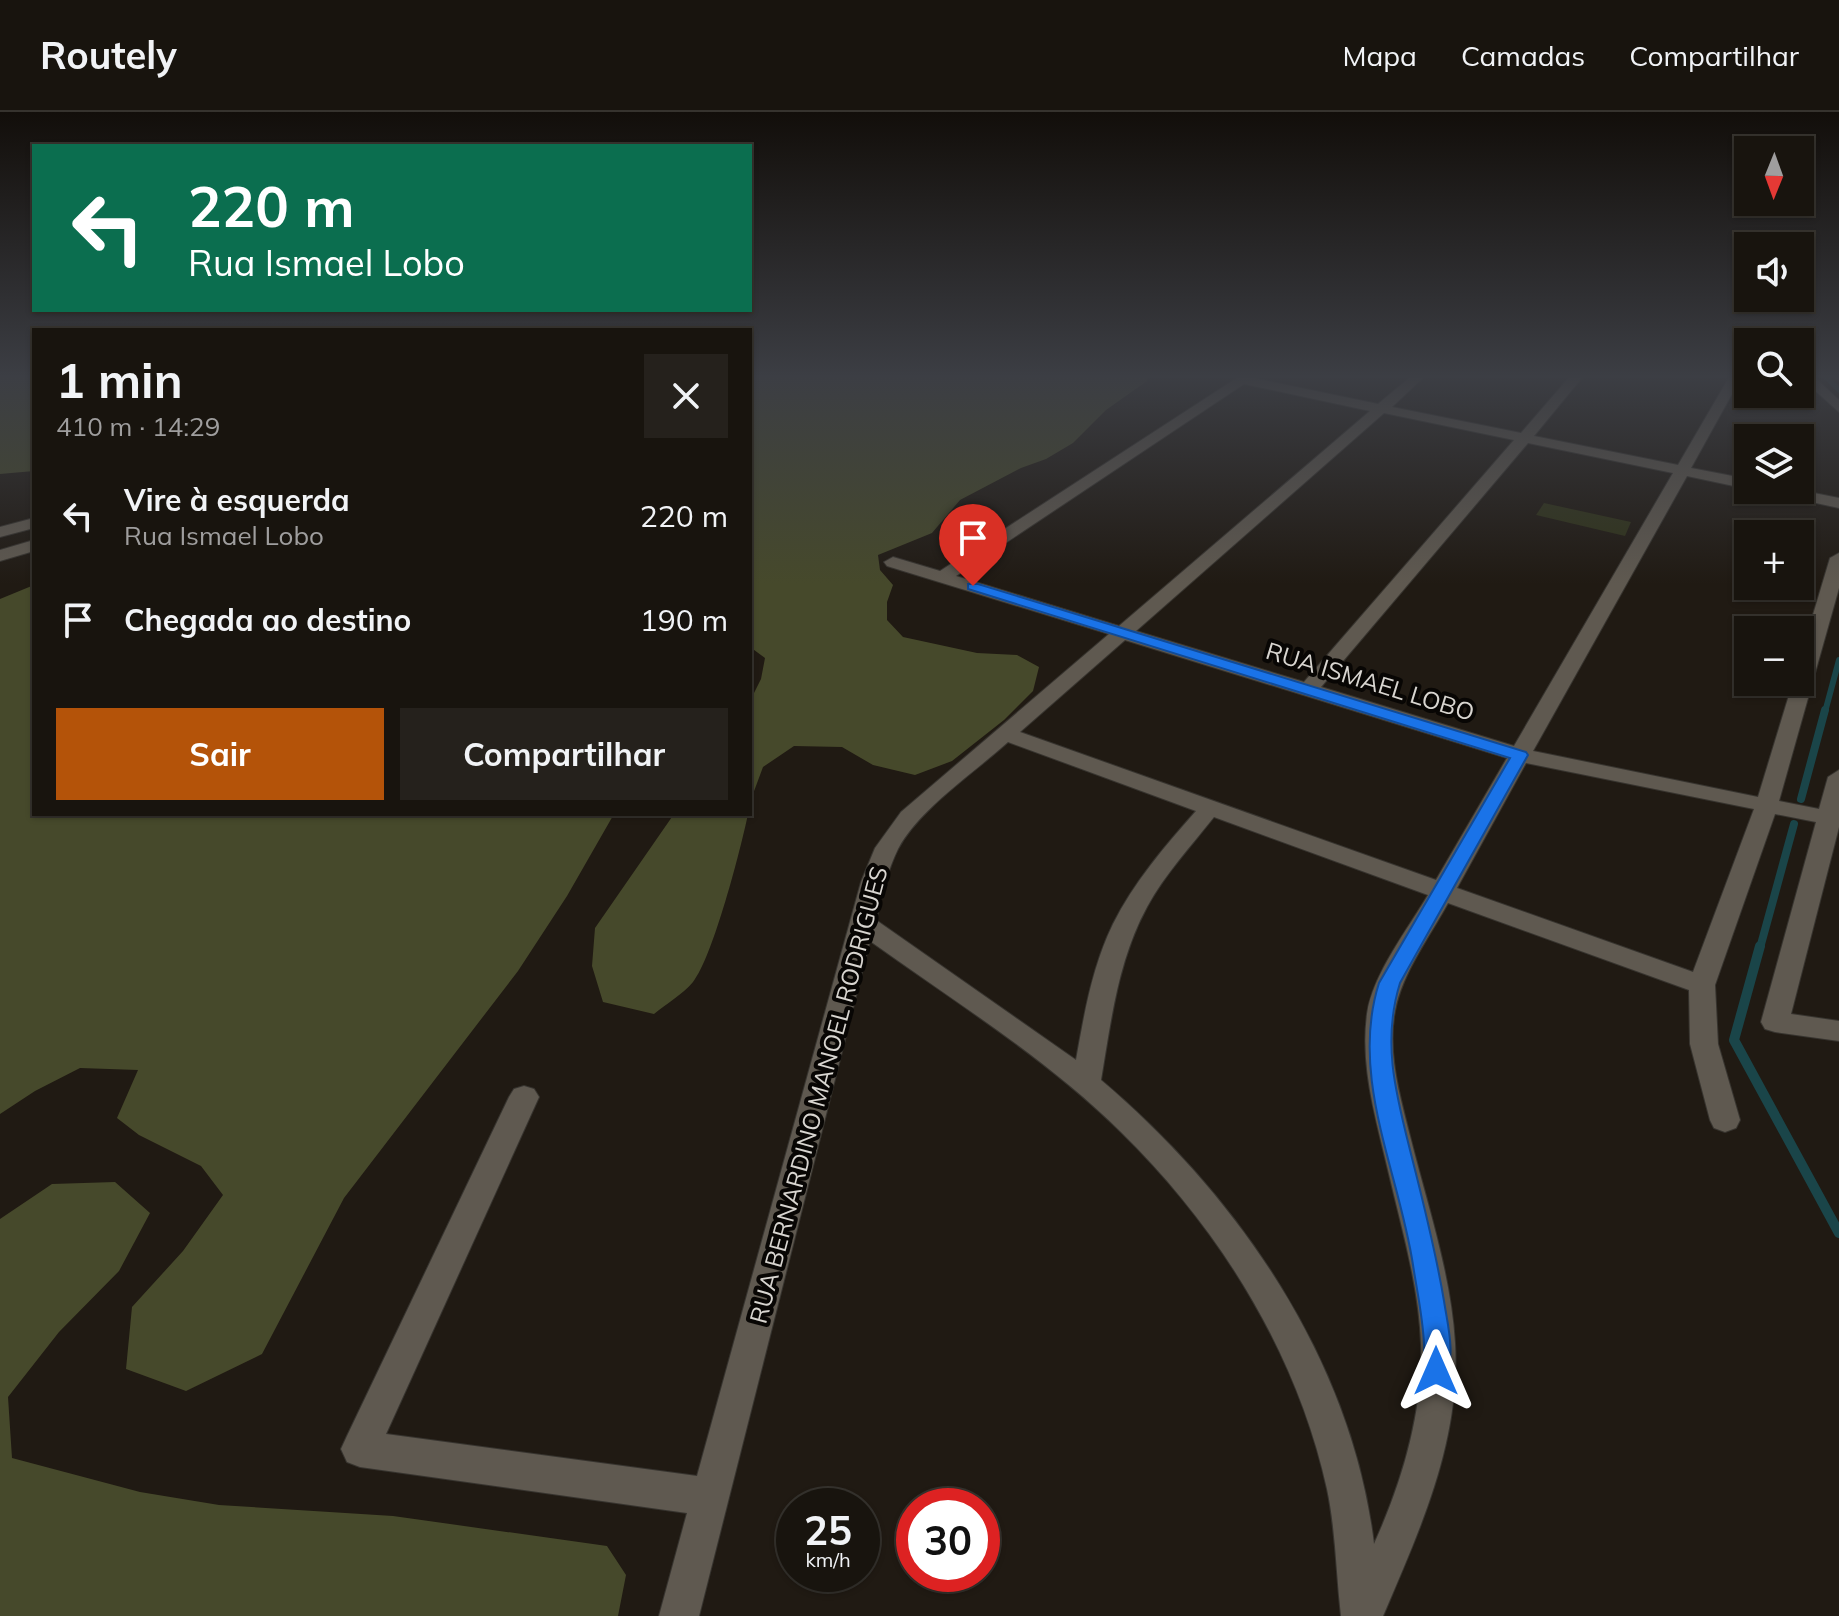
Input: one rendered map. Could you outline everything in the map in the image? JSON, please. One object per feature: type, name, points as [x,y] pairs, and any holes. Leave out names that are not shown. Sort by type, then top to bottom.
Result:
[{"type":"street","points":[[943,577],[1145,444]]},
{"type":"street","name":"RUA BERNARDINO MANOEL RODRIGUES","points":[[679,1616],[873,882],[887,848],[909,817],[1340,444]]},
{"type":"street","points":[[1308,690],[1519,444]]},
{"type":"street","points":[[1555,444],[1734,481]]},
{"type":"street","points":[[1361,1616],[1413,1501],[1432,1424],[1438,1344],[1425,1261],[1382,1083],[1379,1043],[1381,1011],[1390,983],[1697,444]]},
{"type":"street","points":[[1814,498],[1839,503]]},
{"type":"street","points":[[0,532],[32,524]]},
{"type":"street","points":[[0,556],[32,546]]},
{"type":"street","points":[[1725,1120],[1704,1044],[1702,985],[1766,807],[1839,558]]},
{"type":"street","name":"RUA ISMAEL LOBO","points":[[893,562],[1520,755],[1834,820]]},
{"type":"street","points":[[1005,734],[1702,985]]},
{"type":"street","points":[[1839,777],[1834,820],[1775,1022],[1839,1031]]},
{"type":"street","points":[[1086,1084],[1114,954],[1134,907],[1210,808]]},
{"type":"street","points":[[863,923],[1086,1084],[1177,1169],[1222,1224],[1268,1293],[1308,1373],[1344,1479],[1361,1616]]},
{"type":"street","points":[[524,1097],[360,1449],[712,1497]]},
{"type":"green space","points":[[0,444],[32,444],[32,471],[0,474]]},
{"type":"green space","points":[[752,444],[1071,444],[960,500],[932,533],[878,555],[880,570],[893,585],[887,602],[887,620],[903,637],[977,653],[1017,655],[1039,667],[1033,691],[1004,720],[952,761],[915,775],[873,765],[842,747],[794,746],[763,767],[752,797],[752,697],[761,679],[765,658],[752,648]]},
{"type":"green space","points":[[1544,503],[1631,522],[1625,536],[1536,515]]},
{"type":"green space","points":[[32,586],[32,816],[613,816],[567,896],[518,971],[344,1198],[262,1354],[186,1391],[126,1369],[132,1307],[183,1251],[223,1195],[201,1166],[139,1135],[117,1118],[138,1070],[80,1068],[35,1091],[0,1114],[0,599]]},
{"type":"green space","points":[[673,816],[748,816],[725,901],[701,969],[689,986],[654,1014],[603,1002],[592,966],[595,928]]},
{"type":"green space","points":[[115,1182],[150,1213],[119,1271],[59,1332],[8,1397],[12,1458],[140,1492],[219,1505],[393,1516],[607,1546],[626,1575],[618,1616],[0,1616],[0,1219],[52,1184]]},
{"type":"waterway","points":[[1825,712],[1839,660]]},
{"type":"waterway","points":[[1801,799],[1825,710]]},
{"type":"waterway","points":[[1760,948],[1794,824]]},
{"type":"waterway","points":[[1760,946],[1734,1040],[1839,1233]]},
{"type":"route","points":[[973,586],[1520,755],[1390,983],[1381,1011],[1379,1043],[1382,1083],[1425,1261],[1438,1344],[1436,1371]]}]
